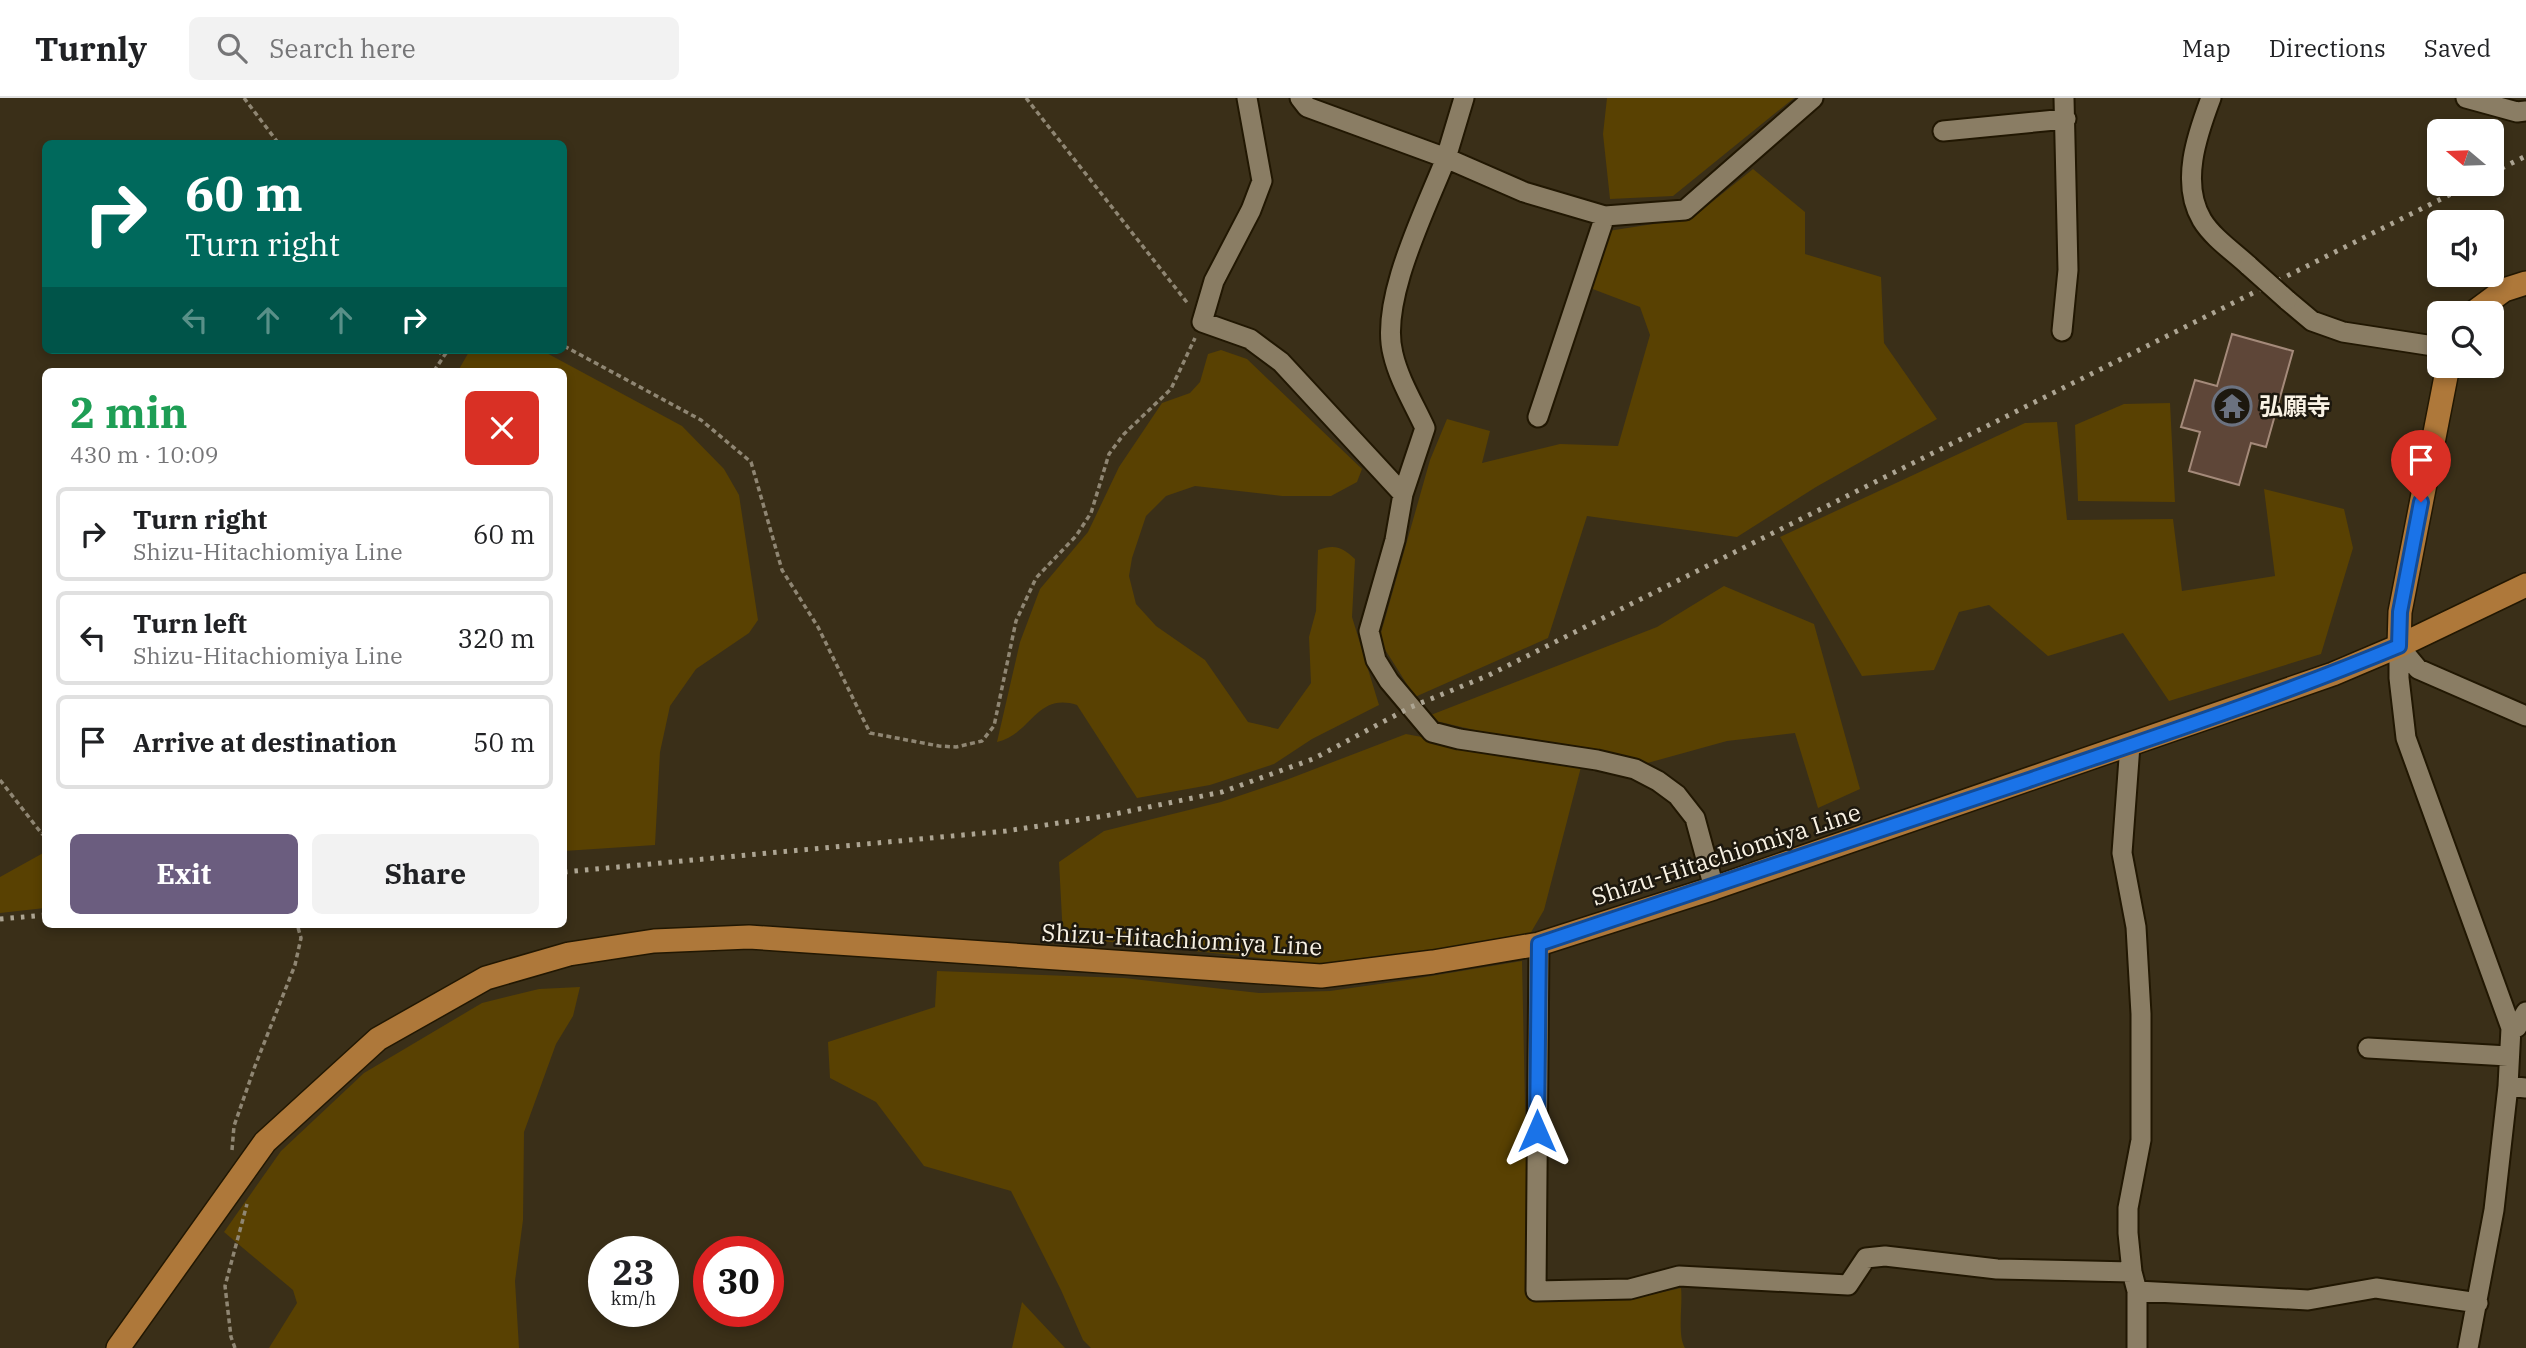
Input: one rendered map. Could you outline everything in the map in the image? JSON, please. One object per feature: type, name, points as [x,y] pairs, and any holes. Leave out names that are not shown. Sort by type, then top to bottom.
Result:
[{"type":"main road","points":[[2489,301],[2504,290],[2526,283]]},
{"type":"main road","points":[[2399,646],[2400,612],[2446,378]]},
{"type":"main road","name":"Shizu-Hitachiomiya Line","points":[[118,1348],[265,1142],[378,1038],[486,978],[569,954],[654,941],[749,937],[1321,975],[1433,962],[1539,944],[1714,888],[2333,674],[2399,646],[2526,585]]},
{"type":"street","points":[[1247,98],[1262,181],[1251,211],[1214,281],[1202,322],[1250,339],[1281,362],[1403,494]]},
{"type":"street","points":[[1300,98],[1307,107],[1446,158],[1524,192],[1605,216],[1685,210],[1814,98]]},
{"type":"street","points":[[1464,98],[1446,158],[1400,276],[1390,314],[1392,352],[1425,428],[1403,494],[1395,540],[1369,631],[1376,660],[1389,681],[1432,732],[1459,739],[1597,760],[1635,769],[1658,780],[1677,795],[1695,818],[1714,888]]},
{"type":"street","points":[[2062,331],[2068,270],[2064,98]]},
{"type":"street","points":[[2211,98],[2198,131],[2192,181],[2202,220],[2212,233],[2312,321],[2343,332],[2427,345]]},
{"type":"street","points":[[2466,98],[2517,112],[2526,111]]},
{"type":"street","points":[[1943,131],[2066,119]]},
{"type":"street","points":[[1538,417],[1605,216]]},
{"type":"street","points":[[2399,646],[2418,669],[2526,716]]},
{"type":"street","points":[[2399,646],[2399,678],[2406,738],[2511,1028],[2508,1056],[2517,1087],[2468,1348]]},
{"type":"street","points":[[2130,745],[2122,853],[2136,927],[2141,1014],[2141,1140],[2128,1208],[2132,1272],[2137,1291],[2137,1348]]},
{"type":"street","points":[[1539,944],[1536,1291],[1630,1289],[1679,1276],[1848,1285],[1866,1258],[1885,1256],[1997,1269],[2132,1272]]},
{"type":"street","points":[[2511,1028],[2517,1027],[2526,1012]]},
{"type":"street","points":[[2368,1048],[2508,1056]]},
{"type":"street","points":[[2137,1291],[2308,1300],[2376,1288],[2478,1303]]},
{"type":"path","points":[[244,98],[276,140]]},
{"type":"path","points":[[567,348],[701,420],[751,462],[782,570],[818,627],[870,733],[939,746],[956,747],[982,741],[994,726],[1016,621],[1036,578],[1076,536],[1091,513],[1109,454],[1124,434],[1171,388],[1202,322],[1026,98]]},
{"type":"path","points":[[436,368],[443,356]]},
{"type":"path","points":[[0,780],[42,834]]},
{"type":"path","points":[[232,1152],[234,1126],[295,965],[301,938],[298,928]]},
{"type":"path","points":[[235,1348],[231,1337],[225,1286],[250,1194]]},
{"type":"shaded area","points":[[1607,98],[1794,98],[1673,196],[1610,199],[1603,134]]},
{"type":"shaded area","points":[[1753,169],[1805,212],[1805,254],[1881,277],[1884,343],[1937,419],[1816,487],[1737,537],[1587,516],[1548,638],[1415,697],[1379,640],[1430,460],[1447,419],[1490,431],[1482,463],[1560,444],[1618,446],[1650,335],[1640,307],[1590,288],[1608,231],[1692,218]]},
{"type":"shaded area","points":[[1221,350],[1247,359],[1362,469],[1357,482],[1331,496],[1282,496],[1195,486],[1166,496],[1146,516],[1132,558],[1129,576],[1136,604],[1156,626],[1205,660],[1248,722],[1278,729],[1311,683],[1309,637],[1316,611],[1318,550],[1329,547],[1342,549],[1355,559],[1352,617],[1379,705],[1312,739],[1274,764],[1210,785],[1137,798],[1077,705],[1052,704],[1009,738],[997,742],[1020,642],[1040,589],[1088,532],[1119,467],[1162,403],[1190,393],[1200,382],[1208,354]]},
{"type":"shaded area","points":[[468,354],[548,354],[682,426],[724,469],[739,495],[758,620],[749,633],[696,669],[670,706],[660,752],[655,845],[567,851],[567,368],[460,368]]},
{"type":"shaded area","points":[[2170,403],[2175,502],[2078,501],[2075,425],[2124,404]]},
{"type":"shaded area","points":[[2057,422],[2067,520],[2173,519],[2182,591],[2275,576],[2264,489],[2344,509],[2353,548],[2321,654],[2169,701],[2123,633],[2048,656],[1989,605],[1959,612],[1934,670],[1862,676],[1780,537],[2025,423]]},
{"type":"shaded area","points":[[1724,586],[1814,624],[1860,789],[1818,808],[1795,733],[1727,741],[1633,767],[1423,718],[1657,627]]},
{"type":"shaded area","points":[[1406,734],[1581,767],[1544,910],[1530,934],[1408,954],[1316,964],[1063,937],[1059,862],[1104,831],[1221,802]]},
{"type":"shaded area","points":[[42,854],[42,908],[0,913],[0,877]]},
{"type":"shaded area","points":[[1522,961],[1529,1295],[1627,1300],[1681,1288],[1681,1328],[1685,1348],[1091,1348],[1083,1340],[1011,1191],[924,1166],[876,1102],[830,1078],[828,1042],[935,1007],[937,971],[1124,978],[1259,993],[1330,991]]},
{"type":"shaded area","points":[[580,987],[573,1016],[556,1044],[524,1132],[523,1220],[515,1281],[519,1348],[269,1348],[297,1303],[293,1290],[224,1232],[281,1151],[364,1073],[482,1003],[539,989]]},
{"type":"shaded area","points":[[1022,1302],[1065,1348],[1012,1348]]},
{"type":"building","name":"弘願寺","points":[[2232,334],[2293,351],[2266,447],[2251,443],[2239,485],[2189,471],[2200,432],[2181,427],[2195,380],[2217,386]]},
{"type":"railway","points":[[2504,167],[2526,156]]},
{"type":"railway","points":[[567,872],[1006,831],[1105,816],[1222,792],[1313,759],[1411,707],[1487,676],[2447,196]]},
{"type":"railway","points":[[0,919],[42,915]]},
{"type":"place","name":"弘願寺","points":[[2232,406]]},
{"type":"route","points":[[1537,1131],[1539,944],[1714,888],[2130,745],[2333,674],[2399,646],[2400,612],[2421,502]]}]
